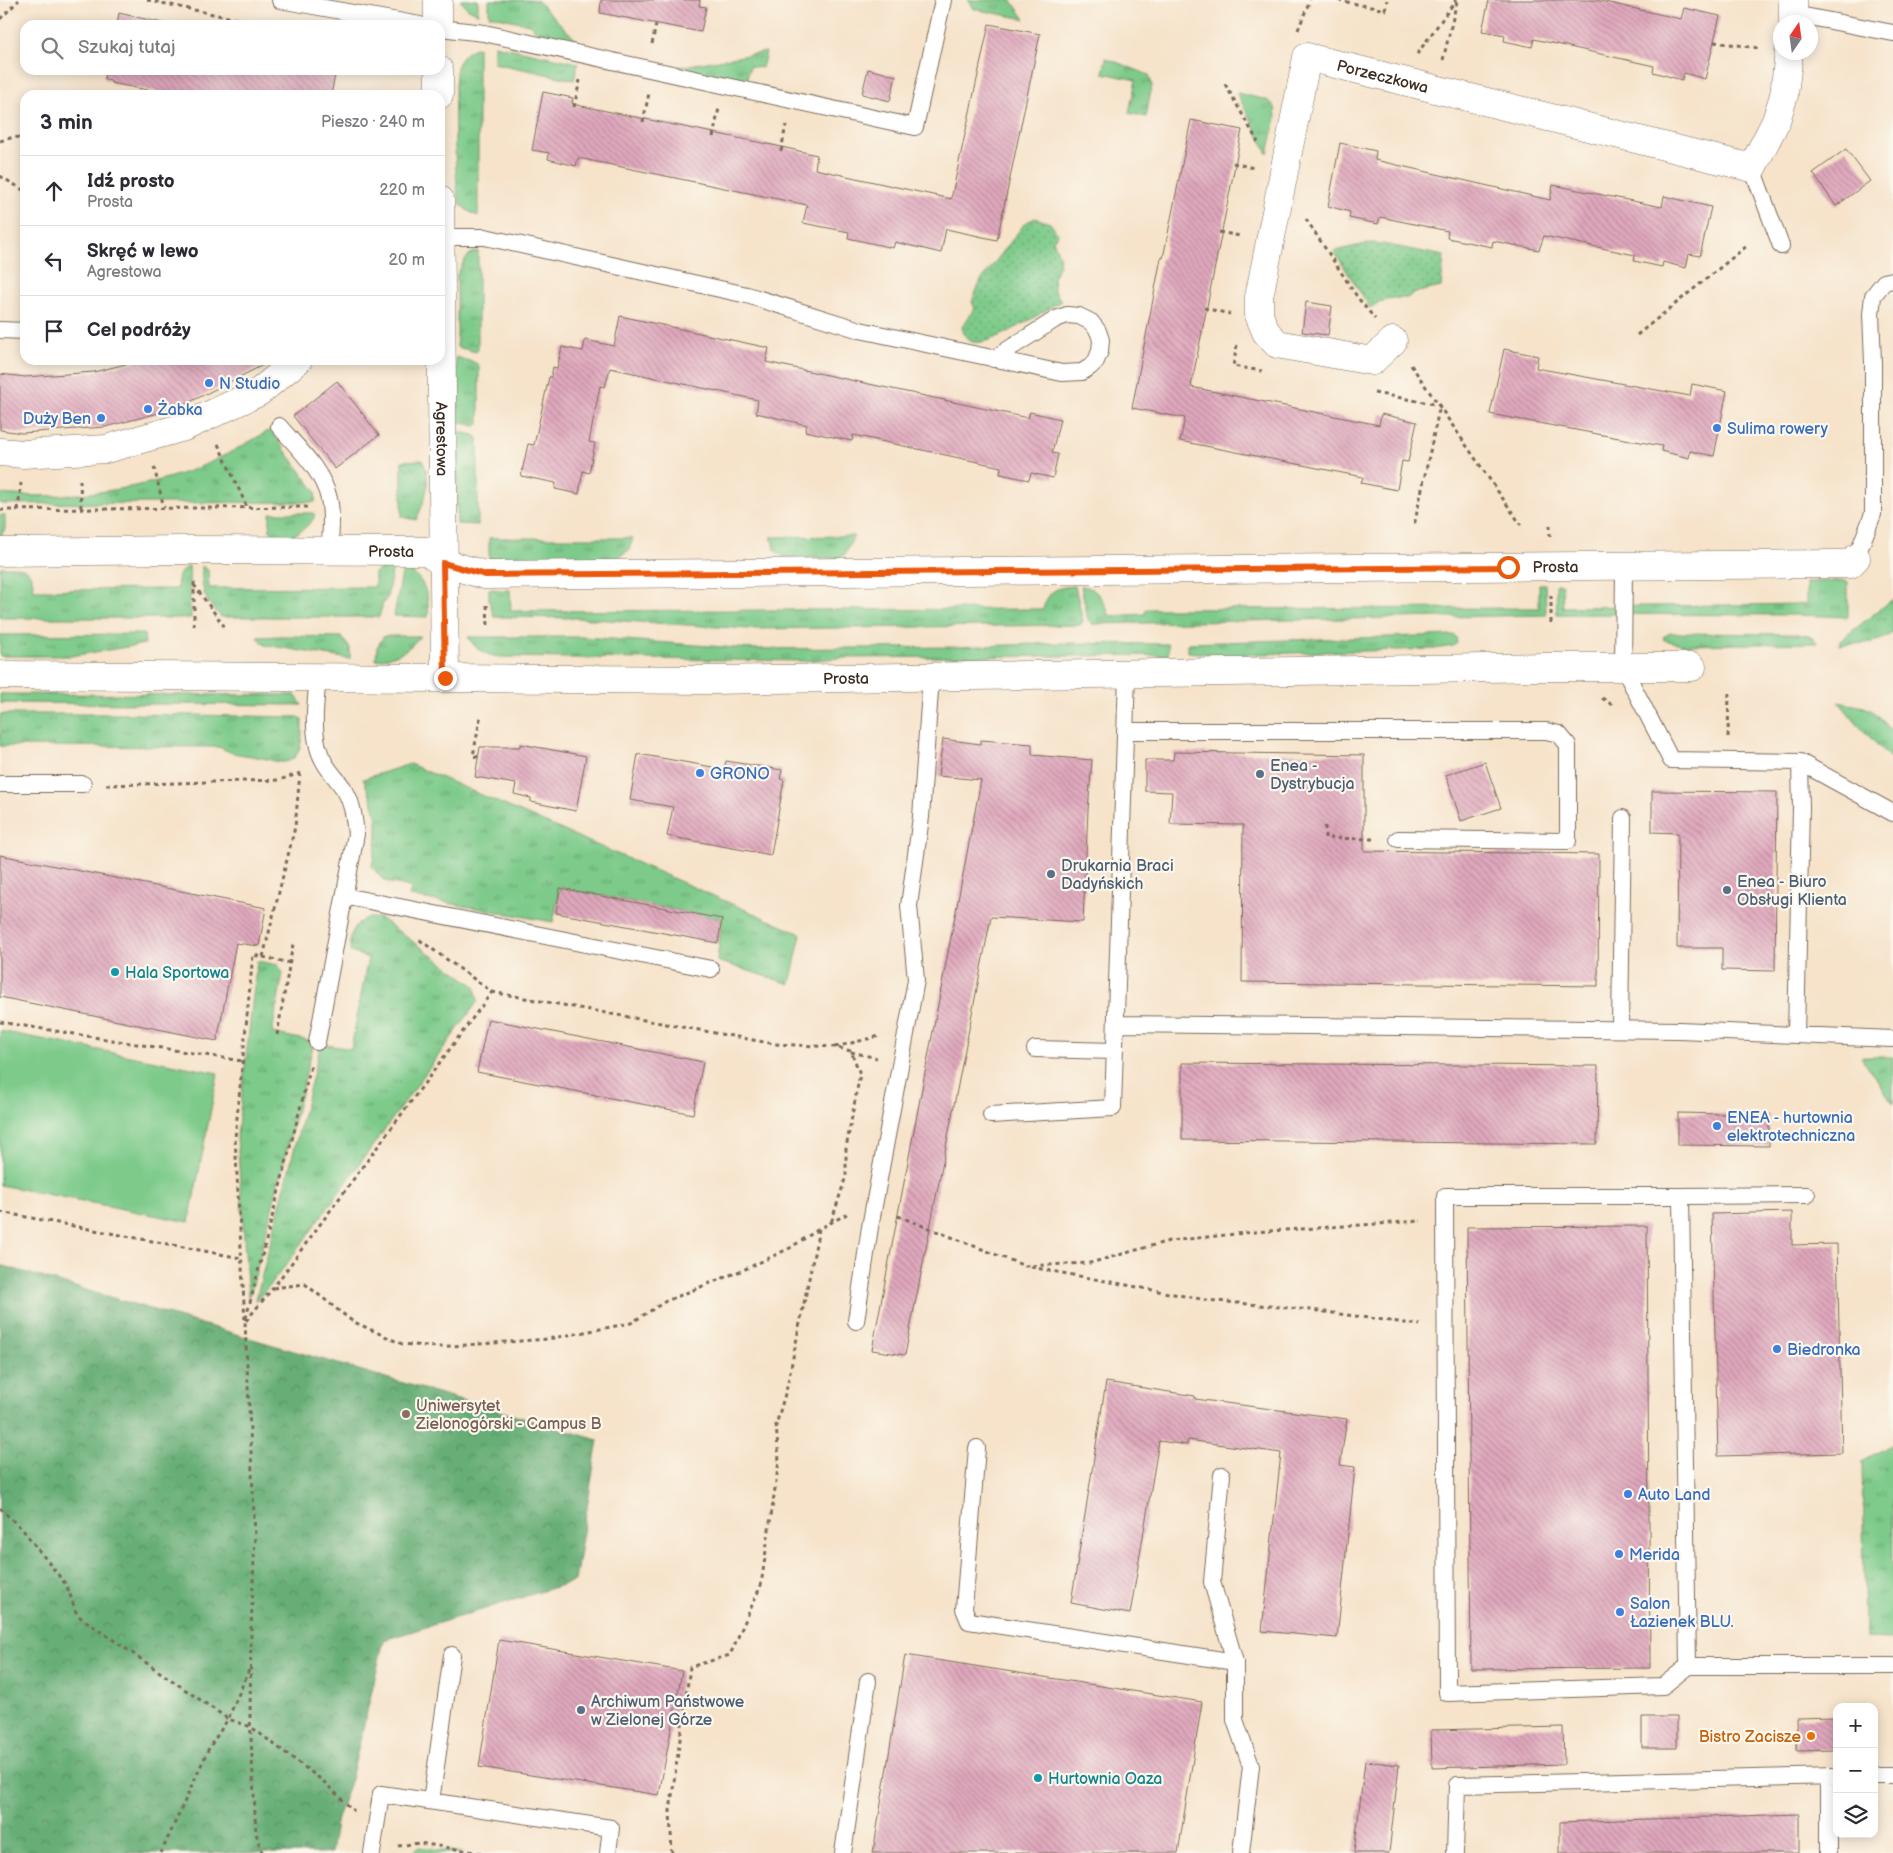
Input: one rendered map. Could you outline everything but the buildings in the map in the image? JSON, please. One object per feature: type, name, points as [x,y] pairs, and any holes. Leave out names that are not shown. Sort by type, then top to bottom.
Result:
[{"type":"street","points":[[438,0],[439,20]]},
{"type":"street","name":"Porzeczkowa","points":[[1393,341],[1372,362],[1277,344],[1266,332],[1258,315],[1259,297],[1307,57],[1752,168]]},
{"type":"street","points":[[1752,168],[1776,121],[1784,95],[1780,60]]},
{"type":"street","points":[[439,75],[439,90]]},
{"type":"street","points":[[0,452],[23,454],[106,449],[184,427],[259,392],[292,365]]},
{"type":"street","name":"Agrestowa","points":[[441,365],[445,678]]},
{"type":"street","name":"Prosta","points":[[0,552],[184,550],[426,551],[443,563],[486,575],[1850,564],[1856,558]]},
{"type":"street","name":"Prosta","points":[[0,675],[712,680],[1692,667]]},
{"type":"lane","points":[[280,0],[392,20]]},
{"type":"lane","points":[[445,27],[484,33],[915,126],[943,0]]},
{"type":"lane","points":[[1793,12],[1893,33]]},
{"type":"lane","points":[[1752,168],[1781,246]]},
{"type":"lane","points":[[445,237],[485,237],[747,295],[860,330],[1062,373],[1082,372],[1090,367],[1096,361],[1100,351],[1101,340],[1098,331],[1090,322],[1079,316],[1066,315],[1056,319],[993,358]]},
{"type":"lane","points":[[1856,558],[1872,514],[1873,362],[1871,314],[1874,296],[1884,282],[1893,280]]},
{"type":"lane","points":[[0,330],[20,331]]},
{"type":"lane","points":[[279,426],[320,476],[326,488],[330,507],[330,550]]},
{"type":"lane","points":[[1624,566],[1623,667],[1672,760],[1800,762],[1893,813]]},
{"type":"lane","points":[[991,1116],[1113,1108],[1127,674]]},
{"type":"lane","points":[[317,1042],[356,834],[354,812],[345,790],[325,765],[318,746],[315,716],[318,677]]},
{"type":"lane","points":[[856,1322],[874,1207],[916,980],[909,906],[922,817],[931,677]]},
{"type":"lane","points":[[1125,731],[1546,731],[1559,734],[1568,745],[1568,841],[1398,839]]},
{"type":"lane","points":[[1796,1035],[1801,808],[1800,762]]},
{"type":"lane","points":[[0,784],[83,784]]},
{"type":"lane","points":[[1620,1030],[1623,818]]},
{"type":"lane","points":[[344,896],[711,969]]},
{"type":"lane","points":[[1116,1024],[1620,1030],[1893,1039]]},
{"type":"lane","points":[[1035,1049],[1115,1051]]},
{"type":"lane","points":[[1807,1195],[1445,1196],[1447,1693],[1663,1686],[1688,1666],[1893,1666]]},
{"type":"lane","points":[[1681,1196],[1688,1666]]},
{"type":"lane","points":[[977,1448],[964,1609],[969,1621],[1235,1662]]},
{"type":"lane","points":[[1222,1475],[1212,1582],[1235,1662],[1235,1720],[1251,1766],[1241,1853]]},
{"type":"lane","points":[[431,1802],[452,1655]]},
{"type":"lane","points":[[843,1853],[868,1680]]},
{"type":"lane","points":[[1878,1775],[1893,1775]]},
{"type":"lane","points":[[1456,1853],[1457,1785],[1833,1776],[1829,1853]]},
{"type":"lane","points":[[372,1853],[381,1794],[612,1828],[608,1853]]},
{"type":"path","points":[[0,19],[19,0]]},
{"type":"path","points":[[147,0],[241,20]]},
{"type":"path","points":[[1338,0],[1385,10],[1387,0]]},
{"type":"path","points":[[1399,80],[1456,0]]},
{"type":"path","points":[[1437,89],[1456,0]]},
{"type":"path","points":[[651,49],[656,24]]},
{"type":"path","points":[[1714,42],[1773,50]]},
{"type":"path","points":[[574,107],[581,76]]},
{"type":"path","points":[[1225,84],[1259,143]]},
{"type":"path","points":[[643,122],[650,92]]},
{"type":"path","points":[[713,137],[720,106]]},
{"type":"path","points":[[0,140],[14,136],[20,137]]},
{"type":"path","points":[[0,176],[20,188]]},
{"type":"path","points":[[1282,182],[1358,298],[1393,341],[1440,405],[1521,525]]},
{"type":"path","points":[[1637,335],[1748,245]]},
{"type":"path","points":[[1204,308],[1233,314]]},
{"type":"path","points":[[1414,526],[1440,405]]},
{"type":"path","points":[[205,417],[247,507]]},
{"type":"path","points":[[146,437],[164,508]]},
{"type":"path","points":[[0,510],[330,507]]},
{"type":"path","points":[[194,577],[194,626]]},
{"type":"path","points":[[194,584],[224,626]]},
{"type":"path","points":[[1551,604],[1551,625]]},
{"type":"path","points":[[1727,760],[1729,692]]},
{"type":"path","points":[[478,757],[473,756],[481,714]]},
{"type":"path","points":[[83,784],[162,785],[279,780],[325,765]]},
{"type":"path","points":[[1325,826],[1325,838],[1398,839]]},
{"type":"path","points":[[277,1035],[293,944]]},
{"type":"path","points":[[263,957],[290,964]]},
{"type":"path","points":[[492,992],[775,1044],[835,1047],[851,1052],[860,1074],[846,1148],[846,1176],[831,1223]]},
{"type":"path","points":[[0,1022],[242,1061]]},
{"type":"path","points":[[835,1047],[907,1030]]},
{"type":"path","points":[[262,1853],[256,1834],[251,1727],[250,1667],[255,1536],[245,1322],[317,1042]]},
{"type":"path","points":[[874,1207],[1026,1266],[1206,1300],[1311,1310],[1445,1329]]},
{"type":"path","points":[[0,1212],[241,1258]]},
{"type":"path","points":[[273,1288],[305,1284],[352,1321],[402,1344],[438,1347],[548,1339],[631,1323],[666,1301],[750,1267],[790,1248],[847,1214]]},
{"type":"path","points":[[1026,1266],[1090,1263],[1168,1241],[1255,1232],[1445,1220]]},
{"type":"path","points":[[672,1853],[670,1811],[690,1667],[730,1655],[761,1585],[779,1461],[776,1425],[786,1387],[819,1229]]},
{"type":"path","points":[[0,1508],[23,1530],[67,1586],[77,1615],[228,1719],[251,1727],[323,1781],[349,1804],[374,1836],[394,1846],[419,1843],[481,1853]]},
{"type":"path","points":[[161,1853],[209,1748],[228,1719],[250,1667]]},
{"type":"green space","points":[[460,0],[478,0],[478,14],[467,8]]},
{"type":"green space","points":[[489,0],[537,0],[582,46],[545,40],[529,24],[489,15]]},
{"type":"green space","points":[[968,0],[1011,0],[1025,19],[974,9]]},
{"type":"green space","points":[[494,45],[578,63],[574,80],[494,63]]},
{"type":"green space","points":[[478,47],[478,216],[468,211],[460,203],[458,195],[455,159],[455,114],[458,63],[464,54]]},
{"type":"green space","points":[[766,52],[762,68],[750,66],[746,82],[678,67]]},
{"type":"green space","points":[[1106,58],[1149,75],[1152,85],[1146,117],[1129,113],[1136,80],[1103,73]]},
{"type":"green space","points":[[1237,93],[1267,100],[1275,107],[1276,118],[1268,154]]},
{"type":"green space","points":[[1035,218],[1050,223],[1058,234],[1053,240],[1060,258],[1053,278],[1054,290],[1061,301],[1004,334],[981,342],[969,340],[962,327],[975,308],[972,302],[980,282],[1025,223]]},
{"type":"green space","points":[[1371,243],[1444,256],[1441,287],[1418,292],[1406,298],[1393,298],[1380,302],[1370,308],[1334,251]]},
{"type":"green space","points":[[478,251],[478,350],[476,352],[457,347],[457,275],[470,254]]},
{"type":"green space","points":[[456,357],[476,363],[479,366],[479,424],[476,426],[457,422]]},
{"type":"green space","points":[[270,430],[316,492],[315,502],[0,504],[0,494],[23,496],[73,495],[122,488],[170,477],[212,462]]},
{"type":"green space","points":[[457,432],[474,435],[478,438],[478,525],[457,524]]},
{"type":"green space","points":[[422,460],[427,475],[427,482],[422,505],[416,520],[402,517],[402,461]]},
{"type":"green space","points":[[270,513],[314,513],[314,518],[310,523],[294,535],[282,537],[270,531]]},
{"type":"green space","points":[[0,515],[5,515],[5,529],[0,537]]},
{"type":"green space","points":[[854,536],[845,554],[840,558],[784,558],[775,550],[771,537]]},
{"type":"green space","points":[[489,538],[633,538],[629,550],[616,559],[489,559]]},
{"type":"green space","points":[[385,565],[393,566],[387,598],[383,603],[379,617],[221,617],[207,600],[202,582],[202,566],[208,570],[209,588],[375,587],[375,573]]},
{"type":"green space","points":[[189,566],[191,618],[0,618],[0,567],[20,567],[28,571],[31,575],[34,590],[177,589],[179,575]]},
{"type":"green space","points":[[403,568],[410,571],[421,581],[427,594],[428,617],[394,616]]},
{"type":"green space","points":[[1806,582],[1848,582],[1848,617],[1557,614],[1556,584],[1562,584],[1563,607],[1806,604]]},
{"type":"green space","points":[[1539,584],[1545,584],[1546,615],[1092,624],[1088,620],[1081,586],[1092,589],[1100,596],[1110,616],[1145,614],[1146,609],[1539,608]]},
{"type":"green space","points":[[1075,586],[1083,622],[1080,625],[750,629],[576,618],[494,617],[489,600],[489,589],[510,590],[511,611],[1043,609],[1054,591],[1063,587]]},
{"type":"green space","points":[[1893,599],[1893,632],[1875,641],[1840,645],[1842,639]]},
{"type":"green space","points":[[1670,633],[1796,634],[1811,637],[1817,643],[1686,645],[1664,640],[1663,637]]},
{"type":"green space","points":[[144,634],[145,644],[71,656],[0,656],[0,635]]},
{"type":"green space","points":[[1453,635],[1456,637],[1457,643],[1453,646],[1434,649],[1223,655],[1188,652],[1188,643]]},
{"type":"green space","points":[[384,636],[420,636],[401,653],[376,660],[377,647]]},
{"type":"green space","points":[[257,637],[341,637],[350,648],[350,659],[265,645]]},
{"type":"green space","points":[[468,637],[583,637],[752,649],[957,647],[1060,643],[1168,644],[1168,655],[839,658],[804,661],[500,657],[481,651]]},
{"type":"green space","points":[[0,694],[295,695],[302,705],[0,703]]},
{"type":"green space","points":[[1839,702],[1864,707],[1871,710],[1882,720],[1893,733],[1893,761],[1858,725]]},
{"type":"green space","points":[[0,714],[298,717],[302,719],[302,732],[298,753],[288,761],[280,762],[233,753],[219,747],[0,746]]},
{"type":"green space","points":[[410,764],[801,934],[790,984],[717,961],[722,919],[560,888],[553,922],[409,896],[411,888],[385,881],[372,866],[377,821],[373,803],[363,779]]},
{"type":"green space","points":[[367,918],[380,918],[475,986],[478,1001],[286,1265],[255,1303],[321,1044],[351,1049],[368,958],[351,952],[350,941],[355,927]]},
{"type":"green space","points":[[257,961],[278,965],[283,973],[272,1033],[314,1042],[251,1292],[248,1297],[237,1136]]},
{"type":"green space","points":[[0,1031],[218,1073],[189,1222],[0,1185]]},
{"type":"green space","points":[[1861,1057],[1893,1057],[1893,1103]]},
{"type":"green space","points":[[0,1265],[598,1440],[575,1581],[384,1640],[351,1779],[337,1818],[331,1853],[0,1853]]},
{"type":"green space","points":[[1893,1444],[1893,1639],[1865,1638],[1862,1461]]},
{"type":"green space","points":[[419,1847],[464,1853],[412,1853]]},
{"type":"place","name":"N Studio","points":[[209,383]]},
{"type":"place","name":"Żabka","points":[[148,409]]},
{"type":"place","name":"Duży Ben","points":[[101,418]]},
{"type":"place","name":"Sulima rowery","points":[[1717,428]]},
{"type":"place","name":"GRONO","points":[[700,773]]},
{"type":"place","name":"Enea - Dystrybucja","points":[[1260,774]]},
{"type":"place","name":"Drukarnia Braci Dadyńskich","points":[[1051,874]]},
{"type":"place","name":"Enea - Biuro Obsługi Klienta","points":[[1727,890]]},
{"type":"place","name":"Hala Sportowa","points":[[115,972]]},
{"type":"place","name":"ENEA - hurtownia elektrotechniczna","points":[[1717,1126]]},
{"type":"place","name":"Biedronka","points":[[1777,1349]]},
{"type":"place","name":"Uniwersytet Zielonogórski - Campus B","points":[[406,1414]]},
{"type":"place","name":"Auto Land","points":[[1628,1494]]},
{"type":"place","name":"Merida","points":[[1619,1554]]},
{"type":"place","name":"Salon Łazienek BLU.","points":[[1620,1612]]},
{"type":"place","name":"Archiwum Państwowe w Zielonej Górze","points":[[581,1710]]},
{"type":"place","name":"Bistro Zacisze","points":[[1811,1736]]},
{"type":"place","name":"Hurtownia Oaza","points":[[1038,1778]]},
{"type":"route","points":[[445,678],[443,563],[486,575],[1508,567]]}]
